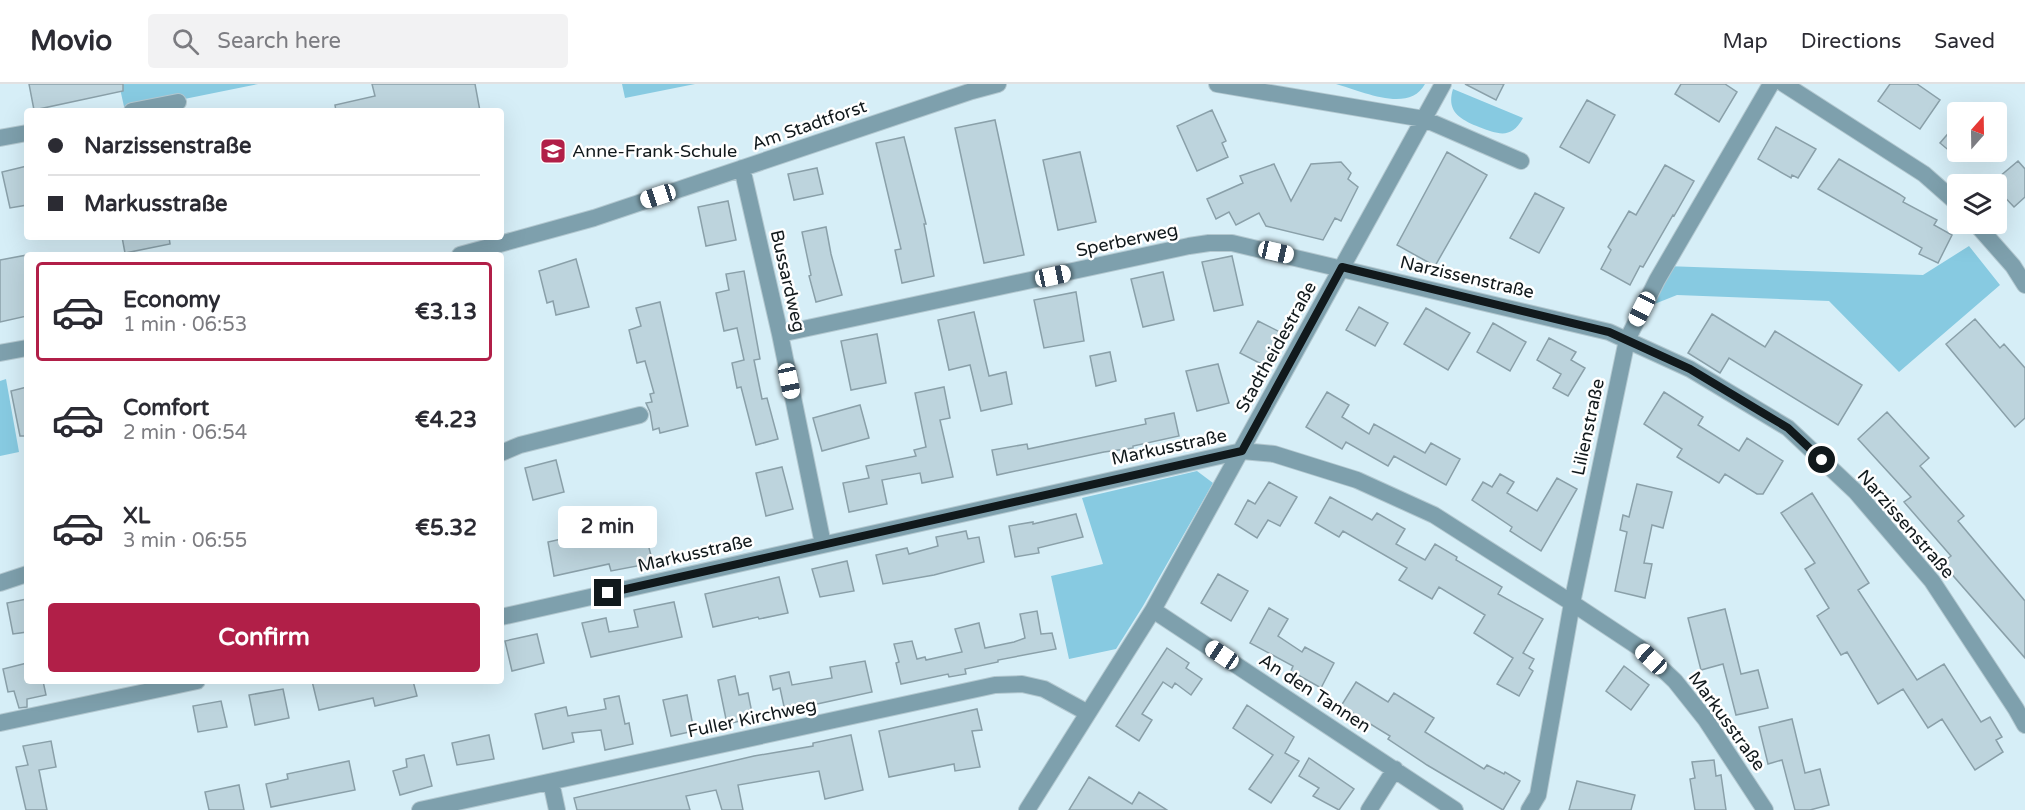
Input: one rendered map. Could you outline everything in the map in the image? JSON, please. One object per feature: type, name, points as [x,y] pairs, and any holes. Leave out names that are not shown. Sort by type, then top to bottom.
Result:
[{"type":"street","name":"Am Stadtforst","points":[[471,252],[594,218],[998,84]]},
{"type":"street","points":[[1217,84],[1241,86],[1424,119],[1521,161]]},
{"type":"street","name":"Stadtheidestraße","points":[[1027,810],[1153,610],[1443,84]]},
{"type":"street","name":"Lilienstraße","points":[[1529,810],[1538,795],[1572,603],[1626,340],[1657,280],[1771,84]]},
{"type":"street","points":[[1784,84],[1924,174],[1947,194]]},
{"type":"street","points":[[147,108],[178,102]]},
{"type":"street","points":[[0,138],[24,134]]},
{"type":"street","name":"Bussardweg","points":[[742,168],[780,334],[823,544]]},
{"type":"street","points":[[1985,234],[2013,266],[2025,285]]},
{"type":"street","name":"Sperberweg","points":[[780,334],[1209,243],[1232,243],[1342,267]]},
{"type":"street","name":"Narzissenstraße","points":[[1342,267],[1609,332],[1690,369],[1788,428],[1856,492],[1932,581],[2025,725]]},
{"type":"street","points":[[0,353],[24,349]]},
{"type":"street","points":[[504,452],[520,445],[640,415]]},
{"type":"street","name":"Markusstraße","points":[[504,616],[1242,451],[1274,454],[1357,480],[1425,511],[1640,648],[1675,681],[1706,720],[1765,810]]},
{"type":"street","points":[[0,583],[24,575]]},
{"type":"street","name":"An den Tannen","points":[[1153,610],[1455,810]]},
{"type":"street","points":[[0,723],[183,684]]},
{"type":"street","name":"Fuller Kirchweg","points":[[420,810],[995,685],[1023,684],[1044,689],[1088,713]]},
{"type":"street","points":[[1369,810],[1395,769]]},
{"type":"street","points":[[551,782],[557,810]]},
{"type":"shaded area","points":[[119,84],[258,84],[140,108],[124,108]]},
{"type":"shaded area","points":[[622,84],[695,84],[625,98]]},
{"type":"shaded area","points":[[1336,84],[1425,84],[1418,93],[1408,98],[1397,99],[1371,95]]},
{"type":"shaded area","points":[[1453,89],[1523,118],[1514,130],[1509,132],[1492,132],[1479,127],[1456,114],[1451,104]]},
{"type":"shaded area","points":[[1969,246],[2000,285],[1899,372],[1829,301],[1677,295],[1642,309],[1665,266],[1923,275]]},
{"type":"shaded area","points":[[6,379],[19,452],[0,456],[0,381]]},
{"type":"shaded area","points":[[1197,471],[1213,483],[1116,649],[1069,659],[1051,576],[1103,564],[1082,498]]},
{"type":"building","points":[[29,84],[123,84],[123,91],[43,108],[34,108]]},
{"type":"building","points":[[372,84],[475,84],[479,108],[336,108],[335,105],[375,96]]},
{"type":"building","points":[[1465,84],[1504,84],[1496,100]]},
{"type":"building","points":[[1681,84],[1725,84],[1737,92],[1719,122],[1675,94]]},
{"type":"building","points":[[1890,84],[1917,84],[1940,100],[1920,129],[1878,101]]},
{"type":"building","points":[[1587,100],[1615,115],[1589,163],[1560,147]]},
{"type":"building","points":[[1212,110],[1226,141],[1222,143],[1228,157],[1197,171],[1177,126]]},
{"type":"building","points":[[995,120],[1024,255],[984,263],[955,128]]},
{"type":"building","points":[[1776,127],[1816,149],[1798,178],[1792,175],[1791,178],[1758,159]]},
{"type":"building","points":[[1947,135],[1947,149],[1940,143]]},
{"type":"building","points":[[904,137],[926,224],[924,224],[934,276],[902,283],[895,250],[901,249],[876,143]]},
{"type":"building","points":[[1080,152],[1096,222],[1058,230],[1043,160]]},
{"type":"building","points":[[1447,152],[1487,175],[1435,266],[1397,245]]},
{"type":"building","points":[[1839,159],[1905,198],[1903,202],[1937,220],[1934,225],[1952,235],[1938,263],[1919,254],[1922,248],[1818,189]]},
{"type":"building","points":[[2018,161],[2025,169],[2025,197],[2014,207],[2007,200],[2007,174],[2003,174]]},
{"type":"building","points":[[1341,162],[1351,173],[1348,179],[1358,187],[1341,221],[1335,218],[1323,240],[1266,226],[1259,213],[1236,225],[1229,212],[1216,219],[1207,199],[1243,183],[1240,176],[1274,164],[1291,201],[1311,164]]},
{"type":"building","points":[[1665,165],[1694,181],[1630,285],[1601,269],[1611,250],[1608,247],[1629,211],[1636,215]]},
{"type":"building","points":[[24,167],[24,206],[10,208],[2,172]]},
{"type":"building","points":[[817,168],[823,194],[794,200],[788,174]]},
{"type":"building","points":[[1535,193],[1564,208],[1539,253],[1510,238]]},
{"type":"building","points":[[728,201],[736,240],[706,246],[698,207]]},
{"type":"building","points":[[826,227],[842,295],[816,302],[802,232]]},
{"type":"building","points":[[123,240],[169,240],[170,244],[125,252]]},
{"type":"building","points":[[24,256],[24,317],[0,322],[0,260]]},
{"type":"building","points":[[1232,256],[1243,305],[1214,311],[1202,262]]},
{"type":"building","points":[[576,259],[589,307],[556,315],[553,301],[547,303],[539,271]]},
{"type":"building","points":[[744,271],[760,359],[754,360],[762,399],[767,398],[778,439],[756,445],[741,387],[737,388],[732,363],[744,360],[737,328],[724,331],[716,293],[729,290],[726,274]]},
{"type":"building","points":[[1163,272],[1174,320],[1143,327],[1131,279]]},
{"type":"building","points":[[1076,292],[1084,341],[1044,348],[1034,300]]},
{"type":"building","points":[[660,302],[688,426],[660,433],[659,428],[653,430],[646,403],[652,402],[650,394],[654,393],[645,361],[637,363],[629,330],[641,326],[636,308]]},
{"type":"building","points":[[1359,307],[1388,323],[1375,346],[1346,330]]},
{"type":"building","points":[[1426,308],[1470,333],[1448,370],[1404,344]]},
{"type":"building","points":[[974,312],[989,376],[1006,372],[1012,404],[981,411],[970,365],[949,370],[938,320]]},
{"type":"building","points":[[1712,314],[1765,347],[1775,331],[1862,385],[1838,425],[1729,358],[1720,373],[1688,353]]},
{"type":"building","points":[[1975,319],[2000,348],[2004,344],[2025,368],[2025,418],[2015,427],[1946,344]]},
{"type":"building","points":[[1258,321],[1284,334],[1267,367],[1240,353]]},
{"type":"building","points":[[1493,323],[1526,342],[1510,371],[1477,352]]},
{"type":"building","points":[[877,334],[886,383],[851,390],[841,341]]},
{"type":"building","points":[[1549,338],[1576,352],[1571,360],[1585,368],[1568,396],[1553,388],[1561,374],[1537,360]]},
{"type":"building","points":[[1110,352],[1116,381],[1096,386],[1090,356]]},
{"type":"building","points":[[1218,364],[1229,403],[1197,411],[1186,371]]},
{"type":"building","points":[[944,387],[950,418],[940,420],[953,477],[922,483],[920,473],[882,480],[887,504],[849,512],[843,483],[869,478],[866,466],[916,456],[914,450],[926,447],[915,393]]},
{"type":"building","points":[[24,388],[24,436],[20,436],[11,391]]},
{"type":"building","points":[[1327,392],[1349,405],[1342,417],[1369,434],[1374,424],[1425,453],[1431,443],[1460,459],[1446,485],[1394,456],[1388,466],[1346,442],[1342,449],[1306,427]]},
{"type":"building","points":[[1664,392],[1703,417],[1698,425],[1739,451],[1747,438],[1783,461],[1763,494],[1757,494],[1725,474],[1719,483],[1677,457],[1682,449],[1644,424]]},
{"type":"building","points":[[860,405],[869,438],[822,451],[813,418]]},
{"type":"building","points":[[1887,412],[1929,458],[1920,466],[1964,516],[1958,521],[2025,601],[2025,658],[1942,563],[1951,556],[1904,502],[1911,497],[1858,439]]},
{"type":"building","points":[[1174,413],[1179,436],[1133,446],[1133,448],[997,475],[992,450],[1027,444],[1028,449],[1146,424],[1145,419]]},
{"type":"building","points":[[556,460],[564,492],[533,500],[525,468]]},
{"type":"building","points":[[782,467],[793,509],[766,516],[756,473]]},
{"type":"building","points":[[1500,474],[1514,482],[1507,493],[1537,511],[1557,478],[1577,489],[1541,551],[1510,531],[1512,527],[1472,500],[1483,482],[1492,487]]},
{"type":"building","points":[[1269,482],[1297,497],[1280,526],[1268,520],[1257,538],[1235,524],[1248,500],[1255,504]]},
{"type":"building","points":[[1637,484],[1672,492],[1663,528],[1652,525],[1644,563],[1652,564],[1645,598],[1615,591],[1627,532],[1620,530],[1623,515],[1629,517]]},
{"type":"building","points":[[1812,493],[1869,583],[1858,590],[1917,680],[1944,664],[1981,722],[1990,717],[2002,737],[1996,740],[2003,752],[1975,770],[1942,719],[1928,728],[1903,689],[1878,704],[1847,652],[1841,655],[1817,616],[1829,608],[1805,569],[1815,563],[1781,513]]},
{"type":"building","points":[[1330,497],[1372,520],[1377,513],[1405,529],[1396,544],[1425,560],[1435,544],[1457,557],[1456,560],[1502,587],[1498,594],[1543,619],[1523,653],[1534,659],[1529,668],[1533,671],[1519,696],[1497,684],[1513,658],[1474,633],[1485,615],[1439,587],[1432,599],[1399,580],[1407,568],[1343,531],[1339,537],[1315,523]]},
{"type":"building","points":[[1076,514],[1083,537],[1038,548],[1039,553],[1015,557],[1009,526],[1033,522],[1033,524]]},
{"type":"building","points":[[644,529],[653,563],[611,571],[609,564],[554,576],[548,542],[579,535],[580,540],[593,537],[594,540]]},
{"type":"building","points":[[966,531],[968,539],[979,537],[984,562],[934,575],[883,584],[876,555],[907,548],[909,554],[938,546],[936,537]]},
{"type":"building","points":[[847,561],[854,591],[820,597],[812,569]]},
{"type":"building","points":[[1218,574],[1248,591],[1231,621],[1201,603]]},
{"type":"building","points":[[779,577],[788,613],[713,627],[705,594]]},
{"type":"building","points":[[24,600],[24,632],[13,634],[7,603]]},
{"type":"building","points":[[674,602],[682,637],[591,657],[582,623],[606,618],[609,632],[638,627],[634,610]]},
{"type":"building","points":[[1269,608],[1288,619],[1278,636],[1302,652],[1305,647],[1334,663],[1321,688],[1291,671],[1293,666],[1250,643]]},
{"type":"building","points":[[1725,609],[1741,674],[1758,670],[1768,708],[1736,715],[1723,664],[1701,670],[1688,618]]},
{"type":"building","points":[[1037,611],[1041,634],[1052,633],[1056,649],[965,669],[966,674],[949,677],[948,674],[901,684],[896,663],[899,662],[894,644],[912,641],[917,659],[925,657],[926,660],[962,652],[955,629],[979,623],[985,648],[1014,642],[1025,638],[1020,614]]},
{"type":"building","points":[[537,634],[544,663],[512,671],[505,641]]},
{"type":"building","points":[[1167,648],[1189,663],[1186,668],[1202,679],[1191,695],[1175,683],[1172,688],[1163,682],[1142,714],[1152,720],[1139,741],[1116,726]]},
{"type":"building","points":[[865,661],[872,692],[785,711],[780,688],[773,690],[770,676],[789,672],[792,685],[832,678],[830,667]]},
{"type":"building","points":[[24,664],[24,684],[44,684],[46,695],[27,699],[27,707],[19,708],[14,691],[8,692],[3,669]]},
{"type":"building","points":[[1624,666],[1649,685],[1631,710],[1606,691]]},
{"type":"building","points":[[735,676],[739,695],[748,693],[753,718],[727,724],[718,680]]},
{"type":"building","points":[[1356,682],[1388,702],[1394,693],[1434,718],[1425,732],[1484,769],[1487,765],[1520,781],[1503,810],[1427,765],[1388,739],[1390,736],[1341,706]]},
{"type":"building","points":[[313,684],[414,684],[417,696],[375,706],[373,698],[319,710]]},
{"type":"building","points":[[283,689],[289,718],[255,725],[249,695]]},
{"type":"building","points":[[687,695],[694,731],[671,736],[663,700]]},
{"type":"building","points":[[619,696],[625,724],[629,723],[633,744],[605,750],[601,730],[572,733],[574,742],[543,749],[535,714],[566,707],[568,716],[606,709],[604,699]]},
{"type":"building","points":[[221,701],[227,727],[198,732],[193,706]]},
{"type":"building","points":[[1247,705],[1294,737],[1285,753],[1299,761],[1271,803],[1249,789],[1273,755],[1233,728]]},
{"type":"building","points":[[977,709],[982,730],[972,731],[980,767],[955,771],[954,764],[889,777],[879,731]]},
{"type":"building","points":[[1792,719],[1805,773],[1820,769],[1829,805],[1810,810],[1795,810],[1782,760],[1768,764],[1759,727]]},
{"type":"building","points":[[489,735],[494,759],[457,765],[452,743]]},
{"type":"building","points":[[851,735],[863,790],[825,799],[819,771],[738,785],[743,810],[722,810],[716,790],[686,796],[690,810],[577,810],[574,798],[754,756],[813,746],[813,743]]},
{"type":"building","points":[[51,741],[56,767],[39,770],[47,810],[26,810],[16,767],[28,765],[23,746]]},
{"type":"building","points":[[424,755],[432,786],[400,795],[393,771],[407,767],[406,759]]},
{"type":"building","points":[[1309,758],[1354,789],[1339,810],[1313,796],[1319,788],[1299,776]]},
{"type":"building","points":[[1714,760],[1716,776],[1721,775],[1726,810],[1695,810],[1690,779],[1695,778],[1692,762]]},
{"type":"building","points":[[349,761],[355,790],[271,807],[266,784],[288,779],[287,774]]},
{"type":"building","points":[[1089,777],[1132,804],[1139,792],[1167,810],[1069,810]]},
{"type":"building","points":[[1577,781],[1635,795],[1631,810],[1569,810]]},
{"type":"building","points":[[239,785],[244,810],[209,810],[205,792]]},
{"type":"place","name":"Anne-Frank-Schule","points":[[553,151]]},
{"type":"route","points":[[608,593],[1242,451],[1342,267],[1609,332],[1690,369],[1788,428],[1822,460]]}]
